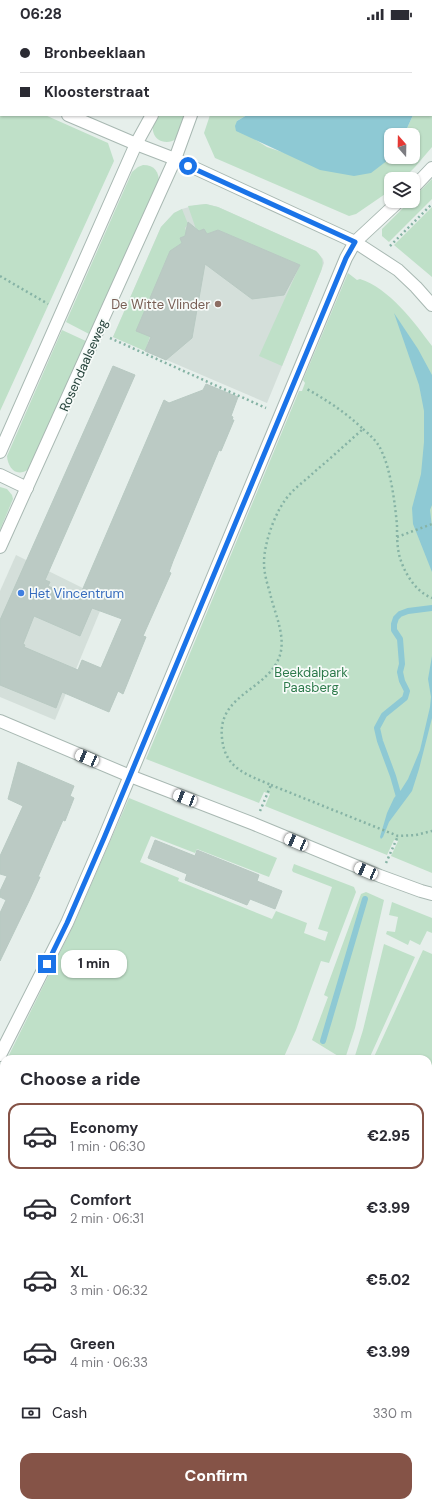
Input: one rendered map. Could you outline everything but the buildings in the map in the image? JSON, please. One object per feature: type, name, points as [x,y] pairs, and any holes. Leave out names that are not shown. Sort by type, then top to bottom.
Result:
[{"type":"street","points":[[70,116],[175,160],[355,242],[398,270],[432,305]]},
{"type":"street","points":[[0,452],[136,144],[151,116]]},
{"type":"street","name":"Rosendaalseweg","points":[[0,547],[175,160],[192,116]]},
{"type":"street","points":[[420,181],[432,168]]},
{"type":"street","points":[[0,1055],[67,923],[130,776],[346,258],[355,242],[391,208]]},
{"type":"street","points":[[0,476],[27,488]]},
{"type":"street","points":[[0,721],[130,776],[254,824],[380,876],[432,894]]},
{"type":"path","points":[[379,257],[432,204]]},
{"type":"path","points":[[0,276],[54,307]]},
{"type":"path","points":[[106,336],[281,414]]},
{"type":"path","points":[[295,382],[345,413],[377,442],[387,465],[394,503],[400,558],[420,592],[432,598]]},
{"type":"path","points":[[363,429],[291,493],[277,514],[266,546],[264,563],[265,574],[280,632],[282,645],[280,655],[270,672],[233,703],[222,723],[222,744],[227,758],[235,767],[242,772],[271,785],[398,836],[416,835],[432,831]]},
{"type":"path","points":[[397,537],[432,524]]},
{"type":"path","points":[[254,824],[271,785]]},
{"type":"path","points":[[380,876],[398,836]]},
{"type":"shaded area","name":"De Witte Vlinder","points":[[206,204],[218,207],[316,251],[323,259],[324,263],[321,271],[267,403],[113,337],[161,227],[174,213],[196,205]]},
{"type":"shaded area","points":[[16,555],[105,599],[55,720],[0,697],[0,591]]},
{"type":"green space","points":[[0,116],[47,116],[108,143],[114,161],[0,411]]},
{"type":"green space","points":[[158,116],[185,116],[176,139],[173,141],[166,142],[156,138],[153,131]]},
{"type":"green space","points":[[210,116],[245,116],[237,121],[256,140],[267,147],[291,155],[384,160],[384,164],[418,164],[410,172],[384,172],[384,195],[356,214],[349,216],[215,158],[204,133]]},
{"type":"green space","points":[[413,116],[432,116],[432,147],[420,161],[420,128],[407,128]]},
{"type":"green space","points":[[143,165],[151,166],[156,170],[159,183],[91,335],[66,322],[132,172]]},
{"type":"green space","points":[[432,179],[432,199],[389,242],[382,236],[382,229],[403,208],[420,208],[420,191]]},
{"type":"green space","points":[[206,204],[218,207],[316,251],[321,258],[323,263],[321,271],[282,366],[259,356],[300,265],[218,230],[207,234],[204,229],[197,232],[188,206]]},
{"type":"green space","points":[[432,207],[432,277],[394,245]]},
{"type":"green space","points":[[182,209],[188,224],[185,228],[188,235],[182,243],[145,351],[113,337],[161,227],[174,213]]},
{"type":"green space","name":"Beekdalpark Paasberg","points":[[348,273],[357,280],[360,279],[371,284],[391,298],[418,327],[432,346],[432,873],[391,856],[398,841],[394,840],[387,855],[265,806],[270,794],[264,792],[259,803],[146,759],[299,391],[302,391],[305,383],[303,380]]},
{"type":"green space","points":[[62,330],[88,342],[29,469],[24,472],[17,472],[11,468],[7,456]]},
{"type":"green space","points":[[0,487],[7,489],[12,495],[13,499],[0,530]]},
{"type":"green space","points":[[129,798],[277,858],[269,877],[197,849],[195,853],[151,836],[140,862],[179,878],[178,881],[272,919],[276,911],[307,923],[304,933],[325,941],[328,932],[318,929],[332,887],[293,872],[292,870],[294,864],[354,887],[356,892],[329,963],[321,961],[296,1030],[285,1055],[9,1055],[73,926]]},
{"type":"green space","points":[[366,892],[384,900],[355,1028],[346,1055],[336,1055],[312,1040],[328,997],[324,995],[361,894]]},
{"type":"green space","points":[[392,902],[432,918],[432,933],[427,931],[420,945],[410,940],[408,945],[386,934],[387,931],[395,932],[398,917],[389,915]]},
{"type":"green space","points":[[384,944],[415,957],[371,1055],[355,1055],[363,1030]]},
{"type":"green space","points":[[423,950],[432,954],[432,1055],[375,1055]]},
{"type":"water","points":[[245,116],[413,116],[407,128],[384,128],[384,163],[371,173],[354,176],[320,170],[236,131],[235,126],[237,121]]},
{"type":"water","points":[[394,313],[418,349],[432,375],[432,505],[430,510],[432,527],[432,572],[413,524],[412,508],[421,474],[424,442],[424,411],[419,385]]},
{"type":"water","points":[[432,656],[432,718],[419,769],[412,791],[389,822],[381,839],[380,837],[387,813],[394,798],[408,779],[420,750],[430,707],[431,697],[428,679]]},
{"type":"waterway","points":[[399,797],[377,728],[384,715],[405,698],[407,691],[402,681],[400,672],[402,664],[400,639],[394,630],[394,624],[396,618],[400,614],[408,611],[432,608]]},
{"type":"waterway","points":[[323,1041],[365,899]]},
{"type":"place","name":"De Witte Vlinder","points":[[218,304]]},
{"type":"place","name":"Het Vincentrum","points":[[21,593]]},
{"type":"route","points":[[47,964],[67,923],[104,838],[346,258],[355,242],[188,166]]}]
